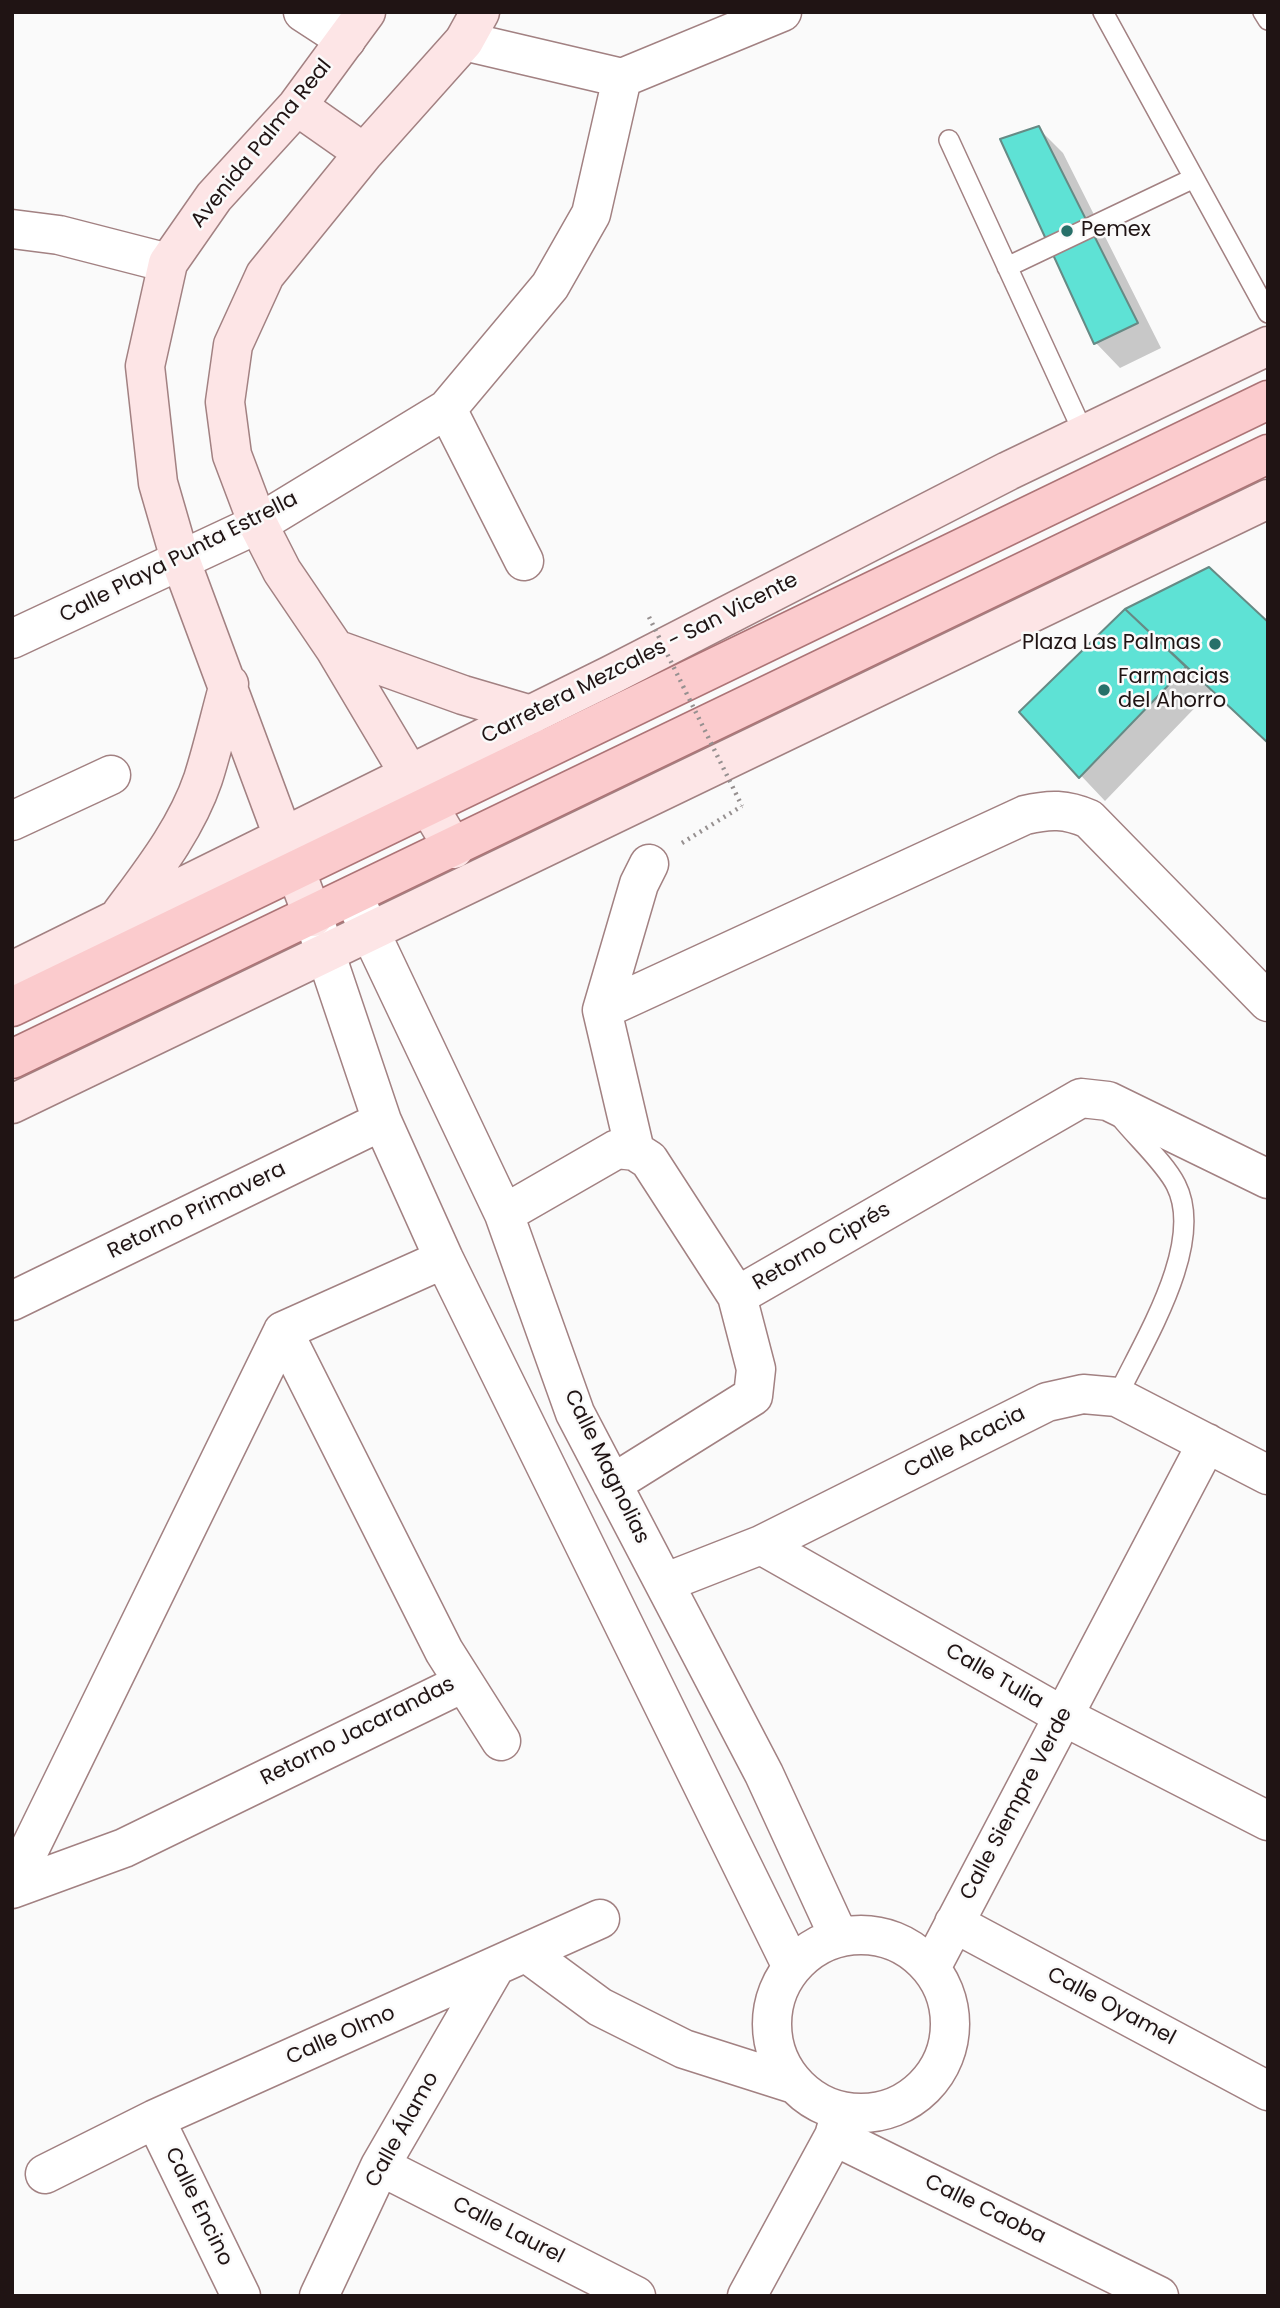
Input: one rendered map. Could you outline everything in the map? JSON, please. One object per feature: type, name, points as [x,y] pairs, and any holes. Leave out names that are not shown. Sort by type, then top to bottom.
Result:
[{"type":"main road","name":"Avenida Palma Real","points":[[318,935],[229,684],[180,559],[158,483],[145,366],[168,263],[214,197],[297,106],[356,26]]},
{"type":"main road","points":[[454,849],[335,649],[282,571],[258,524],[232,455],[225,402],[233,345],[265,275],[472,26]]},
{"type":"main road","points":[[297,106],[364,153]]},
{"type":"main road","name":"Carretera Mezcales - San Vicente","points":[[419,790],[531,715],[1084,434],[1268,346]]},
{"type":"main road","name":"Carretera Mezcales - San Vicente","points":[[12,1007],[289,853],[419,790],[1268,400]]},
{"type":"main road","points":[[361,914],[454,849],[1268,454]]},
{"type":"main road","points":[[12,1104],[318,935],[361,914],[1268,499]]},
{"type":"main road","points":[[335,649],[463,695],[531,715]]},
{"type":"main road","points":[[118,919],[170,846],[187,816],[202,780],[229,684]]},
{"type":"main road","name":"Carretera Mezcales - San Vicente","points":[[12,971],[118,919],[289,853]]},
{"type":"main road","points":[[12,1059],[318,935]]},
{"type":"street","points":[[303,12],[356,26]]},
{"type":"street","points":[[472,26],[622,78],[782,12]]},
{"type":"street","name":"Calle Playa Punta Estrella","points":[[12,639],[258,524],[447,409],[550,286],[591,214],[622,78]]},
{"type":"street","points":[[12,229],[59,235],[168,263]]},
{"type":"street","points":[[447,409],[524,561]]},
{"type":"street","points":[[12,821],[111,775]]},
{"type":"street","points":[[602,1010],[1025,815],[1047,810],[1069,810],[1090,819],[1268,1002]]},
{"type":"street","points":[[504,1214],[617,1149],[635,1151],[602,1010],[639,884],[649,864]]},
{"type":"street","name":"Calle Magnolias","points":[[361,914],[504,1214],[575,1413],[764,1774],[839,1937]]},
{"type":"street","points":[[318,935],[382,1121],[444,1259],[792,1967]]},
{"type":"street","points":[[1094,1099],[1268,1180]]},
{"type":"street","name":"Retorno Ciprés","points":[[635,1151],[649,1160],[737,1296],[1094,1099]]},
{"type":"street","name":"Retorno Primavera","points":[[12,1301],[382,1121]]},
{"type":"street","points":[[283,1331],[444,1259]]},
{"type":"street","points":[[612,1484],[753,1396],[756,1369],[737,1296]]},
{"type":"street","name":"Retorno Jacarandas","points":[[12,1887],[124,1847],[463,1683],[283,1331]]},
{"type":"street","name":"Retorno Jacarandas","points":[[12,1887],[283,1331]]},
{"type":"street","name":"Calle Acacia","points":[[664,1583],[761,1545],[1047,1402],[1083,1394],[1117,1397],[1268,1475]]},
{"type":"street","points":[[529,1433],[575,1413]]},
{"type":"street","name":"Calle Siempre Verde","points":[[931,1968],[1207,1443]]},
{"type":"street","name":"Calle Tulia","points":[[761,1545],[1063,1716],[1268,1821]]},
{"type":"street","points":[[463,1683],[500,1741]]},
{"type":"street","name":"Calle Olmo","points":[[45,2174],[155,2119],[600,1919]]},
{"type":"street","name":"Calle Oyamel","points":[[954,1923],[1268,2091]]},
{"type":"street","points":[[747,2296],[837,2124],[878,2113],[912,2099],[937,2073],[950,2038],[948,2001],[931,1968],[905,1946],[873,1935],[839,1937],[813,1948],[792,1967],[776,1994],[771,2025],[777,2056],[794,2084],[837,2124]]},
{"type":"street","points":[[511,1961],[684,2049],[794,2084]]},
{"type":"street","name":"Calle Álamo","points":[[319,2296],[380,2166],[511,1961]]},
{"type":"street","name":"Calle Encino","points":[[155,2119],[241,2296]]},
{"type":"street","name":"Calle Caoba","points":[[837,2124],[1158,2296]]},
{"type":"street","name":"Calle Laurel","points":[[380,2166],[636,2296]]},
{"type":"lane","points":[[1103,12],[1268,313]]},
{"type":"lane","points":[[1263,12],[1268,20]]},
{"type":"lane","points":[[949,140],[1084,434]]},
{"type":"lane","points":[[1007,267],[1194,178]]},
{"type":"lane","points":[[1094,1099],[1176,1185],[1186,1223],[1181,1261],[1117,1397]]},
{"type":"path","points":[[649,617],[742,806],[649,864]]},
{"type":"building","name":"Pemex","points":[[1039,126],[1138,323],[1094,344],[1000,139]]},
{"type":"building","name":"Plaza Las Palmas","points":[[1209,567],[1268,622],[1268,743],[1125,609]]},
{"type":"building","name":"Farmacias del Ahorro","points":[[1125,609],[1186,667],[1079,778],[1019,712]]},
{"type":"place","name":"Pemex","points":[[1067,231]]},
{"type":"place","name":"Plaza Las Palmas","points":[[1215,644]]},
{"type":"place","name":"Farmacias del Ahorro","points":[[1104,690]]}]
